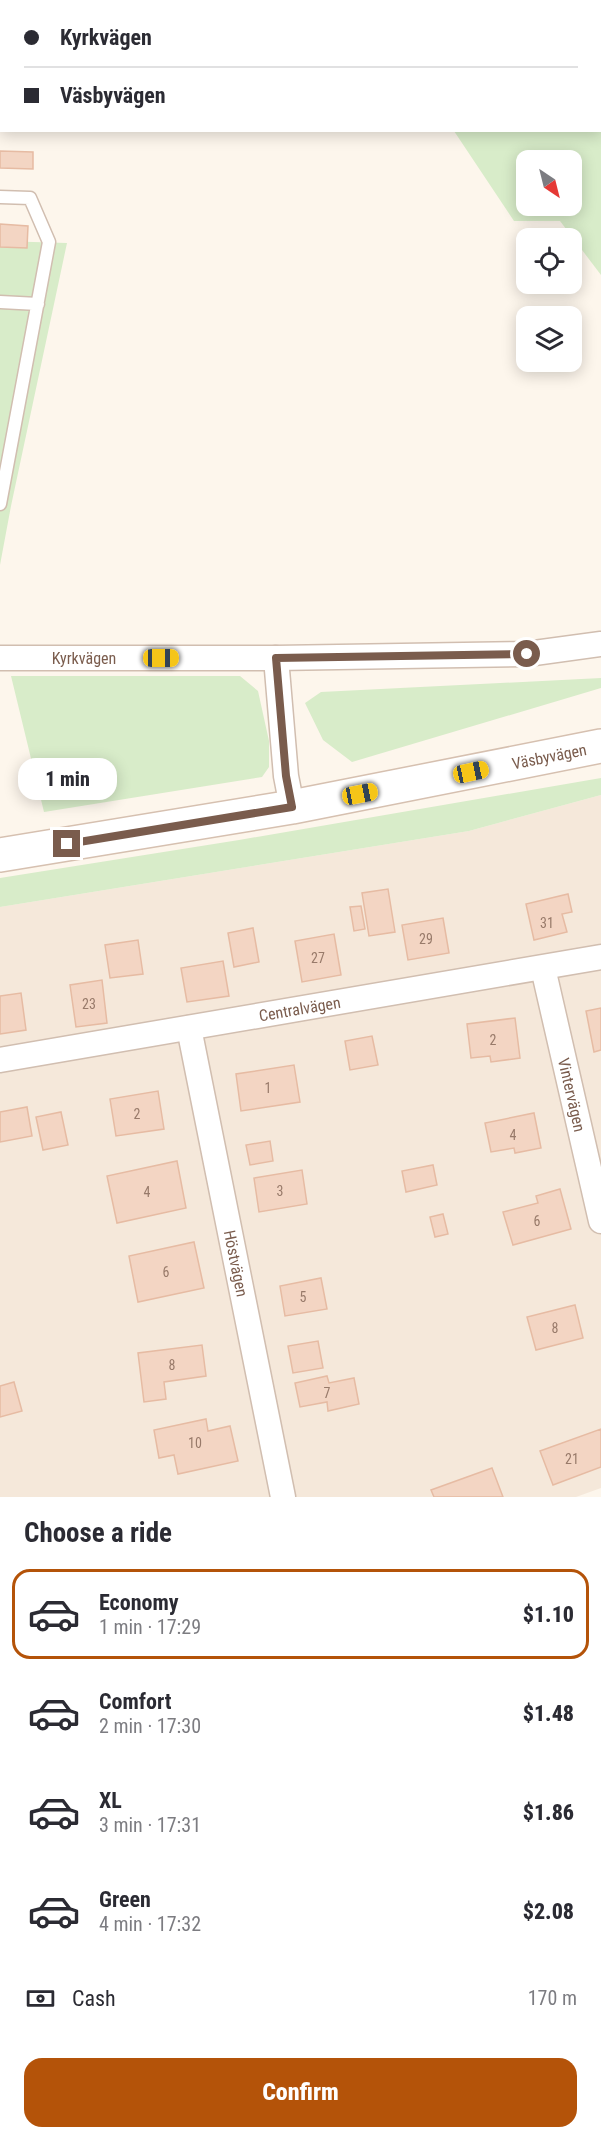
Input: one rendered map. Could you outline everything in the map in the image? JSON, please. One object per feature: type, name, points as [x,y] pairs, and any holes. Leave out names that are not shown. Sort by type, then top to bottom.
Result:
[{"type":"main road","name":"Väsbyvägen","points":[[0,855],[292,807],[601,746]]},
{"type":"street","name":"Kyrkvägen","points":[[0,658],[276,658],[527,654],[601,644]]},
{"type":"street","points":[[276,658],[286,776],[292,807]]},
{"type":"street","name":"Centralvägen","points":[[0,1060],[601,957]]},
{"type":"street","name":"Vintervägen","points":[[543,968],[601,1221]]},
{"type":"street","name":"Höstvägen","points":[[189,1028],[282,1497]]},
{"type":"lane","points":[[0,197],[30,198],[49,242],[0,504]]},
{"type":"lane","points":[[0,302],[38,304]]},
{"type":"shaded area","points":[[601,795],[601,1488],[576,1497],[0,1497],[0,907],[469,831]]},
{"type":"green space","points":[[455,132],[601,132],[601,275],[582,250],[582,228],[565,228],[560,221],[514,221]]},
{"type":"green space","points":[[0,241],[67,243],[0,565]]},
{"type":"green space","points":[[11,676],[240,676],[258,691],[269,741],[269,767],[262,777],[44,812]]},
{"type":"green space","points":[[601,678],[601,688],[352,762],[323,740],[305,703],[321,692]]},
{"type":"green space","points":[[601,778],[601,795],[469,831],[0,907],[0,878]]},
{"type":"building","points":[[0,151],[33,152],[33,169],[0,168]]},
{"type":"building","points":[[0,224],[28,226],[27,248],[0,247]]},
{"type":"building","points":[[388,889],[395,932],[369,936],[362,893]]},
{"type":"building","points":[[568,894],[572,912],[562,914],[567,932],[534,940],[526,904]]},
{"type":"building","points":[[361,906],[365,929],[354,931],[350,907]]},
{"type":"building","points":[[443,918],[449,953],[408,960],[402,925]]},
{"type":"building","points":[[253,928],[259,962],[234,967],[228,933]]},
{"type":"building","points":[[334,934],[341,975],[302,982],[295,941]]},
{"type":"building","points":[[138,940],[143,974],[110,978],[105,945]]},
{"type":"building","points":[[223,961],[229,996],[187,1002],[181,968]]},
{"type":"building","points":[[102,980],[107,1023],[76,1027],[70,985]]},
{"type":"building","points":[[21,993],[26,1030],[0,1034],[0,996]]},
{"type":"building","points":[[601,1008],[601,1050],[594,1052],[586,1011]]},
{"type":"building","points":[[515,1018],[520,1058],[491,1062],[490,1056],[471,1058],[467,1024]]},
{"type":"building","points":[[372,1036],[378,1065],[350,1070],[345,1041]]},
{"type":"building","points":[[294,1065],[300,1102],[241,1111],[236,1074]]},
{"type":"building","points":[[158,1091],[164,1129],[116,1136],[110,1099]]},
{"type":"building","points":[[27,1107],[32,1136],[0,1142],[0,1112]]},
{"type":"building","points":[[61,1112],[68,1145],[43,1150],[36,1117]]},
{"type":"building","points":[[534,1113],[541,1148],[515,1153],[514,1148],[491,1152],[485,1123]]},
{"type":"building","points":[[270,1141],[273,1161],[250,1165],[246,1145]]},
{"type":"building","points":[[177,1161],[186,1208],[117,1223],[107,1176]]},
{"type":"building","points":[[433,1165],[437,1185],[406,1192],[402,1171]]},
{"type":"building","points":[[302,1170],[307,1204],[259,1212],[254,1178]]},
{"type":"building","points":[[560,1189],[571,1229],[513,1245],[503,1212],[538,1203],[536,1196]]},
{"type":"building","points":[[443,1214],[448,1234],[435,1237],[430,1217]]},
{"type":"building","points":[[194,1242],[204,1288],[138,1302],[129,1256]]},
{"type":"building","points":[[321,1278],[327,1309],[285,1316],[280,1286]]},
{"type":"building","points":[[575,1305],[583,1338],[536,1350],[527,1317]]},
{"type":"building","points":[[318,1341],[323,1368],[293,1373],[288,1346]]},
{"type":"building","points":[[202,1345],[206,1376],[164,1382],[166,1399],[144,1402],[138,1353]]},
{"type":"building","points":[[327,1376],[329,1383],[354,1378],[359,1404],[328,1411],[327,1402],[300,1407],[295,1383]]},
{"type":"building","points":[[14,1382],[22,1411],[0,1417],[0,1386]]},
{"type":"building","points":[[206,1419],[208,1431],[230,1426],[238,1461],[178,1474],[174,1455],[159,1458],[154,1430]]},
{"type":"building","points":[[601,1429],[601,1467],[553,1485],[540,1451]]},
{"type":"building","points":[[492,1468],[503,1497],[434,1497],[431,1490]]},
{"type":"route","points":[[67,844],[292,807],[286,776],[276,658],[527,654]]}]
